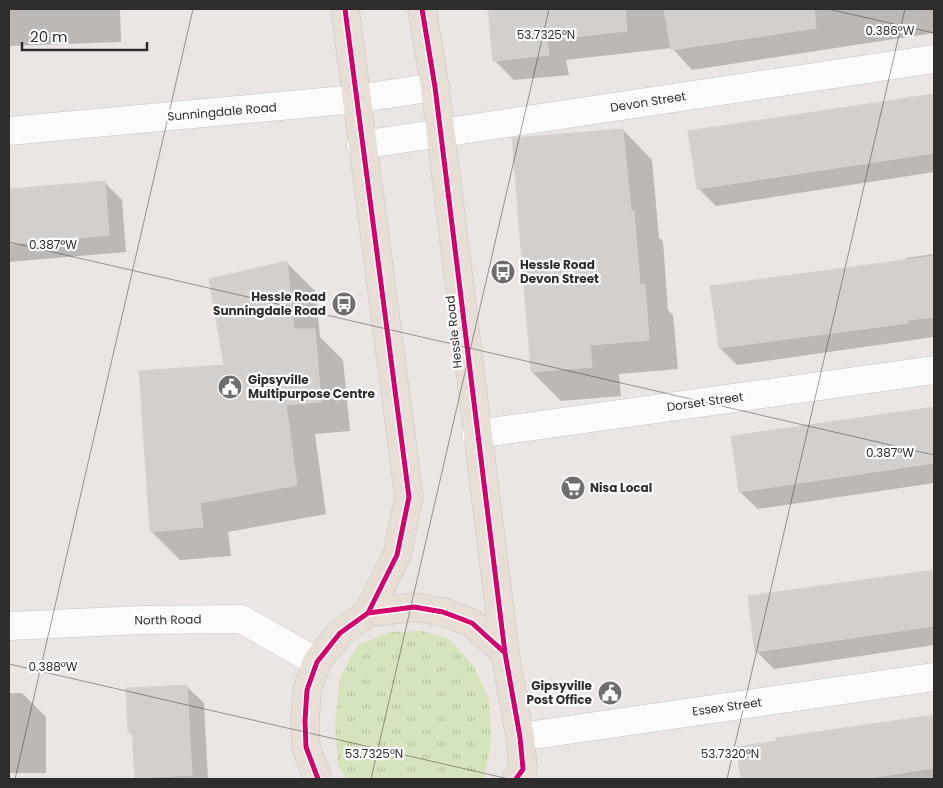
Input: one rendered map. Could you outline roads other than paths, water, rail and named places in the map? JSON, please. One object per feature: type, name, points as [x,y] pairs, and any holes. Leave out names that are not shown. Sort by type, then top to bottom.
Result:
[{"type":"main road","points":[[345,9],[361,145],[409,497],[397,554],[368,613]]},
{"type":"main road","name":"Hessle Road","points":[[422,9],[435,87],[476,434],[505,653],[520,737],[521,776]]},
{"type":"main road","points":[[310,776],[305,721],[307,690],[317,662],[340,633],[368,613],[414,607],[443,612],[472,623],[505,653]]},
{"type":"street","name":"Devon Street","points":[[361,145],[934,59]]},
{"type":"street","name":"Sunningdale Road","points":[[9,131],[356,99],[435,87]]},
{"type":"street","name":"Dorset Street","points":[[476,434],[934,370]]},
{"type":"street","name":"North Road","points":[[9,626],[142,620],[241,619],[317,662]]},
{"type":"street","name":"Essex Street","points":[[520,737],[934,677]]},
{"type":"place","name":"Hessle Road Devon Street","points":[[503,272]]},
{"type":"place","name":"Hessle Road Sunningdale Road","points":[[344,304]]},
{"type":"place","name":"Gipsyville Multipurpose Centre","points":[[230,387]]},
{"type":"place","name":"Nisa Local","points":[[573,488]]},
{"type":"place","name":"Gipsyville Post Office","points":[[610,693]]}]
